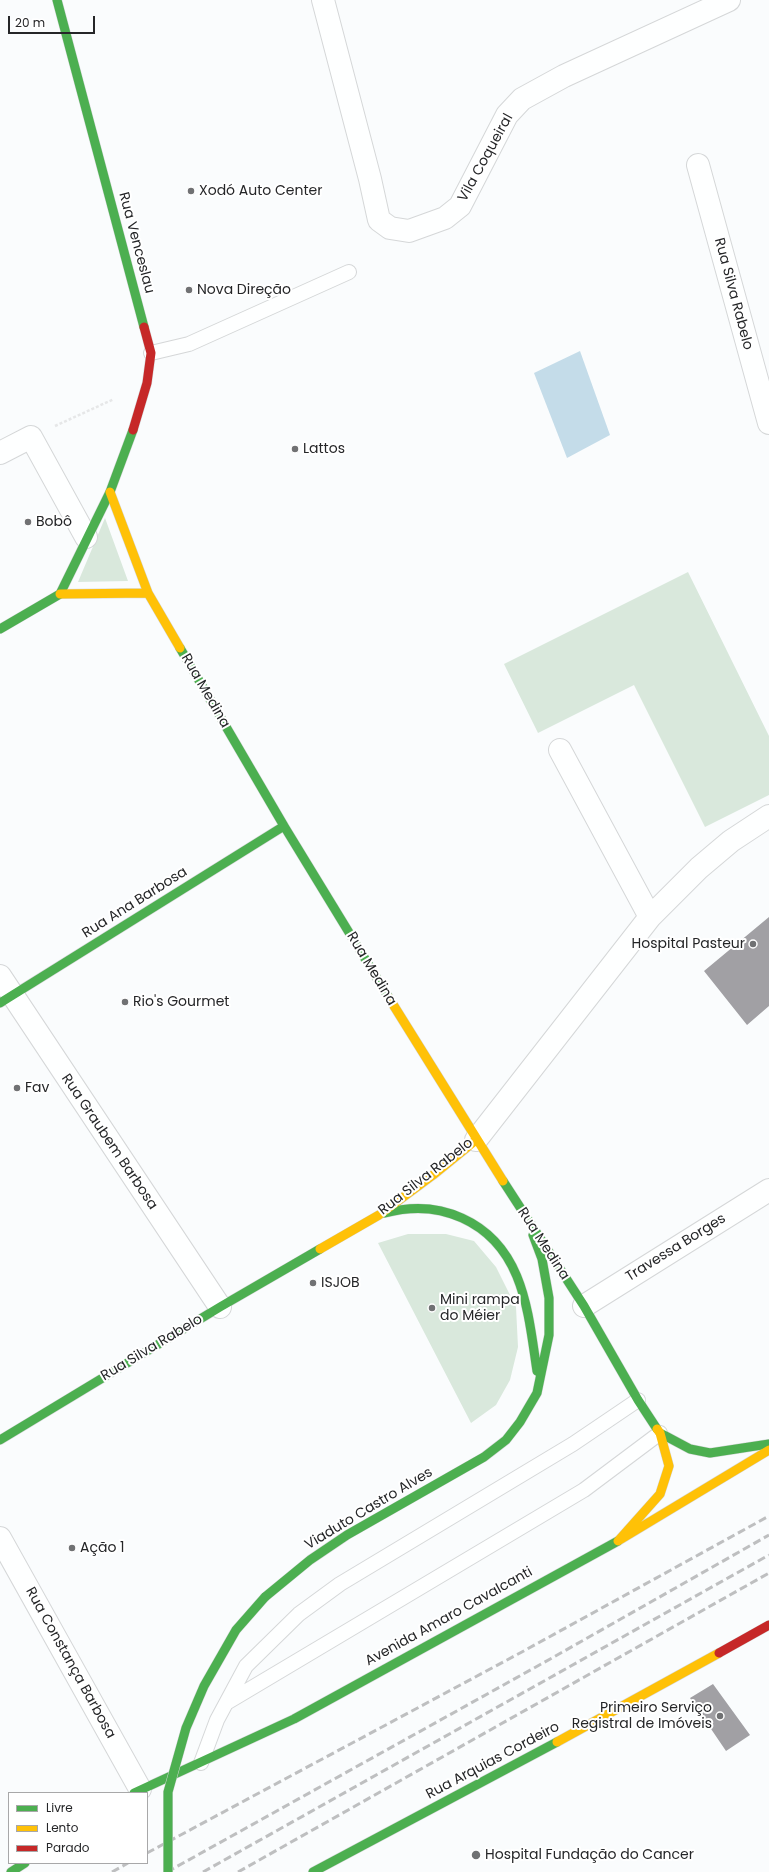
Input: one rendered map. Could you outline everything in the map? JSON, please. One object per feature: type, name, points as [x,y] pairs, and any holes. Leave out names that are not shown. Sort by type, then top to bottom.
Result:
[{"type":"street","name":"Rua Venceslau","points":[[57,0],[151,353],[146,383],[134,426],[110,492],[86,537],[60,594]]},
{"type":"street","name":"Vila Coqueiral","points":[[323,0],[370,179],[379,220],[390,228],[409,231],[445,218],[460,206],[507,115],[522,99],[564,76],[729,0]]},
{"type":"street","name":"Rua Silva Rabelo","points":[[698,165],[769,423]]},
{"type":"street","points":[[0,453],[31,437],[86,537]]},
{"type":"street","name":"Rua Medina","points":[[110,492],[148,594],[284,826],[476,1140],[584,1306],[638,1400],[660,1433],[668,1466],[660,1494],[619,1540]]},
{"type":"street","points":[[0,629],[60,594],[148,594]]},
{"type":"street","points":[[560,750],[650,917]]},
{"type":"street","name":"Rua Silva Rabelo","points":[[0,1440],[220,1307],[378,1215],[433,1175],[476,1140],[650,917],[698,868],[731,841],[769,816]]},
{"type":"street","name":"Rua Ana Barbosa","points":[[6,1000],[284,826]]},
{"type":"street","name":"Rua Graubem Barbosa","points":[[0,976],[6,1000],[220,1307]]},
{"type":"street","name":"Travessa Borges","points":[[584,1306],[769,1190]]},
{"type":"street","points":[[378,1215],[401,1209],[418,1207],[443,1210],[466,1218],[487,1231],[501,1245],[514,1266],[524,1292],[539,1383]]},
{"type":"street","name":"Viaduto Castro Alves","points":[[168,1872],[168,1792],[186,1728],[204,1686],[236,1630],[265,1597],[310,1560],[347,1535],[484,1457],[506,1440],[520,1422],[537,1393],[549,1335],[549,1298],[542,1259],[527,1218]]},
{"type":"street","name":"Rua Medina","points":[[660,1433],[690,1449],[710,1453],[769,1444]]},
{"type":"street","name":"Avenida Amaro Cavalcanti","points":[[137,1791],[294,1720],[619,1540],[769,1450]]},
{"type":"street","name":"Rua Constança Barbosa","points":[[0,1538],[137,1791]]},
{"type":"street","name":"Rua Arquias Cordeiro","points":[[313,1872],[504,1771],[769,1625]]},
{"type":"street","points":[[12,1872],[24,1864]]},
{"type":"lane","points":[[151,353],[189,344],[349,272]]},
{"type":"lane","points":[[200,1763],[217,1720],[246,1666],[299,1614],[340,1584],[573,1444],[638,1400]]},
{"type":"lane","points":[[228,1702],[584,1490],[660,1433]]},
{"type":"path","points":[[31,437],[146,383]]},
{"type":"green space","points":[[105,518],[128,581],[78,582]]},
{"type":"green space","points":[[688,572],[769,736],[769,795],[705,827],[634,685],[538,733],[504,664]]},
{"type":"green space","points":[[408,1234],[446,1234],[474,1241],[496,1267],[516,1307],[518,1347],[510,1380],[496,1405],[471,1423],[378,1243]]},
{"type":"water","points":[[580,351],[610,435],[567,458],[534,373]]},
{"type":"building","name":"Hospital Pasteur","points":[[769,917],[769,1006],[747,1025],[704,971]]},
{"type":"building","name":"Primeiro Serviço Registral de Imóveis","points":[[713,1684],[750,1735],[726,1751],[690,1698]]},
{"type":"railway","points":[[148,1852],[520,1653],[769,1516]]},
{"type":"railway","points":[[167,1872],[552,1658],[769,1535]]},
{"type":"railway","points":[[203,1872],[769,1555]]},
{"type":"railway","points":[[238,1872],[769,1573]]},
{"type":"railway","points":[[112,1872],[126,1864]]},
{"type":"traffic: fast","points":[[57,0],[144,327]]},
{"type":"traffic: fast","points":[[0,629],[60,594],[110,492],[133,430]]},
{"type":"traffic: fast","points":[[180,648],[284,826]]},
{"type":"traffic: fast","points":[[0,1003],[284,826],[389,998]]},
{"type":"traffic: fast","points":[[503,1181],[584,1306],[638,1400],[657,1429]]},
{"type":"traffic: fast","points":[[385,1213],[405,1209],[424,1209],[453,1214],[483,1230],[499,1245],[511,1263],[526,1304],[537,1371]]},
{"type":"traffic: fast","points":[[265,1597],[310,1560],[347,1535],[484,1457],[506,1440],[520,1422],[537,1393],[549,1335],[549,1298],[542,1259],[533,1235]]},
{"type":"traffic: fast","points":[[0,1440],[220,1307],[320,1249]]},
{"type":"traffic: fast","points":[[660,1433],[690,1449],[710,1453],[769,1444]]},
{"type":"traffic: fast","points":[[136,1792],[294,1719],[618,1541]]},
{"type":"traffic: fast","points":[[168,1872],[168,1792],[186,1728],[204,1686],[236,1630],[265,1597]]},
{"type":"traffic: fast","points":[[313,1872],[557,1742]]},
{"type":"traffic: fast","points":[[11,1872],[23,1864]]},
{"type":"traffic: slow","points":[[110,492],[148,593],[180,648]]},
{"type":"traffic: slow","points":[[60,594],[148,593]]},
{"type":"traffic: slow","points":[[389,998],[503,1181]]},
{"type":"traffic: slow","points":[[320,1249],[379,1215],[433,1175],[476,1140]]},
{"type":"traffic: slow","points":[[619,1540],[660,1494],[669,1466],[660,1433],[657,1429]]},
{"type":"traffic: slow","points":[[618,1541],[769,1450]]},
{"type":"traffic: slow","points":[[557,1742],[719,1653]]},
{"type":"traffic: jam","points":[[133,430],[147,383],[151,353],[144,327]]},
{"type":"traffic: jam","points":[[719,1653],[769,1625]]},
{"type":"place","name":"Xodó Auto Center","points":[[191,191]]},
{"type":"place","name":"Nova Direção","points":[[189,290]]},
{"type":"place","name":"Lattos","points":[[295,449]]},
{"type":"place","name":"Bobô","points":[[28,522]]},
{"type":"place","name":"Hospital Pasteur","points":[[753,944]]},
{"type":"place","name":"Rio's Gourmet","points":[[125,1002]]},
{"type":"place","name":"Fav","points":[[17,1088]]},
{"type":"place","name":"ISJOB","points":[[313,1283]]},
{"type":"place","name":"Mini rampa do Méier","points":[[432,1308]]},
{"type":"place","name":"Ação 1","points":[[72,1548]]},
{"type":"place","name":"Primeiro Serviço Registral de Imóveis","points":[[720,1716]]},
{"type":"place","name":"Hospital Fundação do Cancer","points":[[476,1855]]}]
